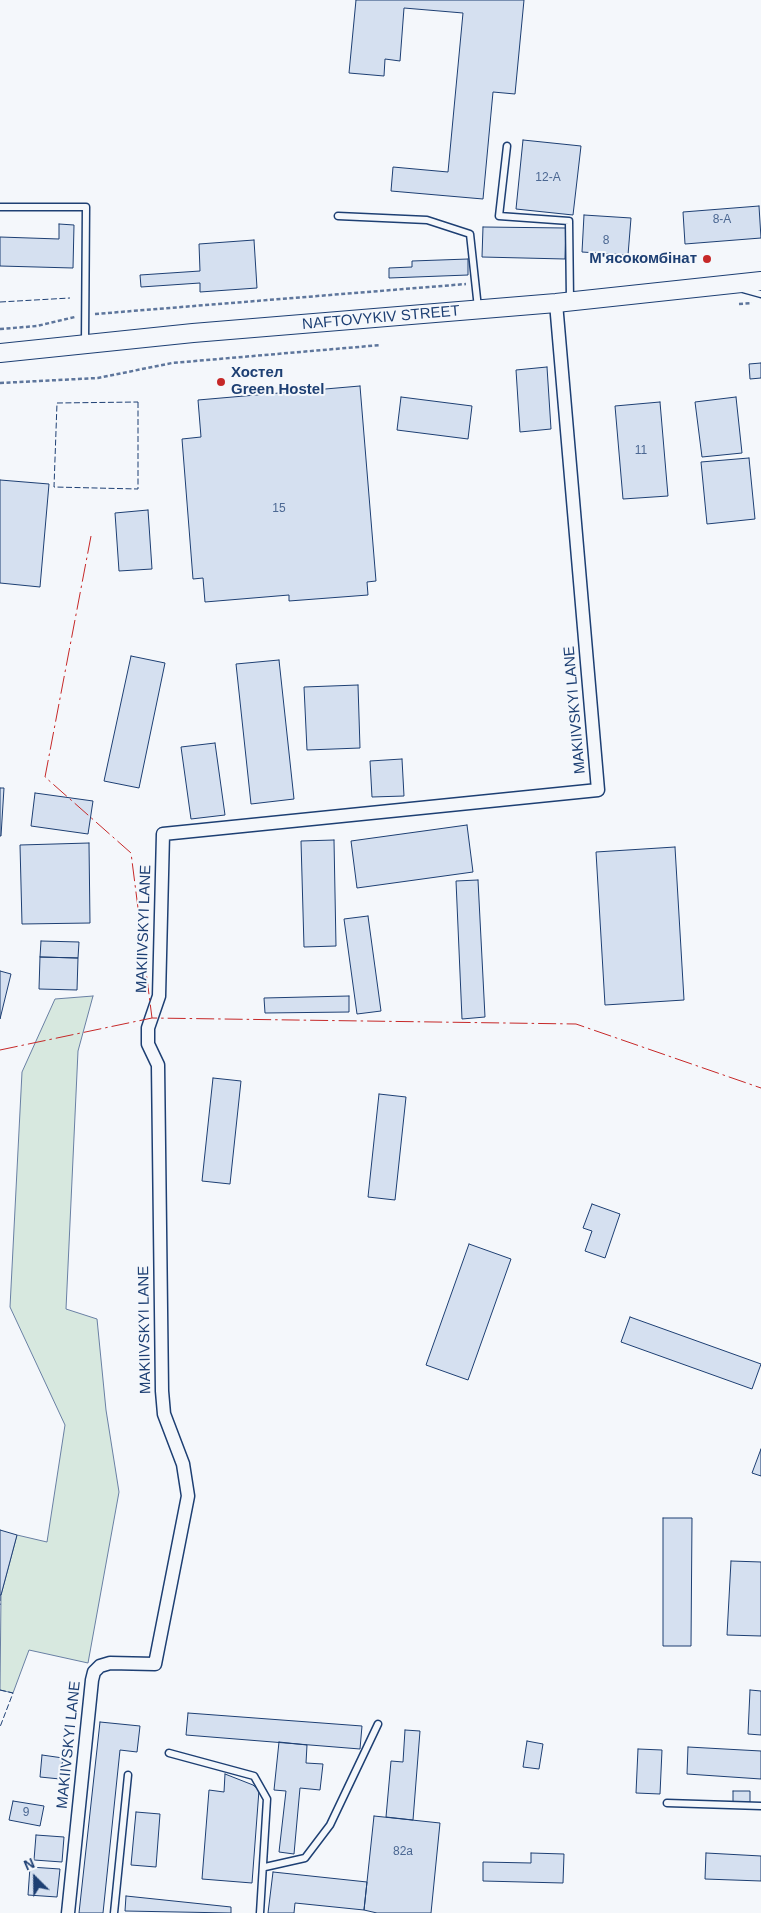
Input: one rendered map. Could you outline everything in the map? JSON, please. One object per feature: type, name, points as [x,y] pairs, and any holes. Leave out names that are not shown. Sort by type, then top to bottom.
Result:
[{"type":"street","name":"NAFTOVYKIV STREET","points":[[0,354],[563,302],[761,281]]},
{"type":"street","name":"MAKIIVSKYI LANE","points":[[68,1913],[92,1680],[100,1666],[110,1663],[155,1664],[188,1496],[183,1464],[164,1414],[162,1391],[158,1065],[148,1044],[148,1028],[159,996],[163,834],[598,790],[563,302]]},
{"type":"lane","points":[[507,146],[499,216],[569,220],[563,302]]},
{"type":"lane","points":[[0,206],[86,207],[85,345]]},
{"type":"lane","points":[[338,216],[427,220],[470,234],[478,309]]},
{"type":"lane","points":[[720,285],[761,294]]},
{"type":"lane","points":[[265,1867],[305,1858],[330,1826],[378,1724]]},
{"type":"lane","points":[[168,1753],[254,1776],[267,1799],[265,1867],[260,1913]]},
{"type":"lane","points":[[114,1913],[128,1776]]},
{"type":"lane","points":[[667,1803],[761,1806]]},
{"type":"path","points":[[0,328],[37,326],[85,315],[476,284]]},
{"type":"path","points":[[0,383],[98,378],[172,363],[381,345]]},
{"type":"shaded area","points":[[93,996],[78,1051],[66,1309],[97,1319],[106,1410],[119,1492],[88,1663],[29,1650],[13,1693],[0,1690],[1,1595],[17,1535],[47,1542],[65,1425],[10,1307],[22,1072],[55,999]]},
{"type":"building","points":[[356,0],[524,0],[515,94],[493,92],[483,199],[391,191],[393,167],[448,172],[463,13],[404,8],[400,61],[385,59],[384,76],[349,73]]},
{"type":"building","points":[[523,140],[581,146],[573,215],[516,209]]},
{"type":"building","points":[[759,206],[761,238],[685,244],[683,212]]},
{"type":"building","points":[[584,215],[631,218],[628,255],[582,252]]},
{"type":"building","points":[[59,224],[74,225],[73,268],[0,266],[0,237],[59,239]]},
{"type":"building","points":[[483,227],[566,228],[565,259],[482,257]]},
{"type":"building","points":[[254,240],[257,288],[200,292],[200,283],[141,287],[140,275],[200,271],[199,244]]},
{"type":"building","points":[[468,259],[468,275],[389,278],[389,268],[412,267],[412,261]]},
{"type":"building","points":[[761,363],[761,378],[750,379],[749,364]]},
{"type":"building","points":[[547,367],[551,429],[520,432],[516,370]]},
{"type":"building","points":[[360,386],[376,581],[367,582],[368,595],[289,601],[289,595],[205,602],[203,578],[193,579],[182,439],[201,437],[198,400]]},
{"type":"building","points":[[401,397],[472,406],[468,439],[397,430]]},
{"type":"building","points":[[736,397],[742,453],[702,457],[695,402]]},
{"type":"building","points":[[660,402],[668,496],[623,499],[615,406]]},
{"type":"building","points":[[749,458],[755,519],[707,524],[701,462]]},
{"type":"building","points":[[0,480],[49,484],[40,587],[0,583]]},
{"type":"building","points":[[148,510],[152,569],[119,571],[115,513]]},
{"type":"building","points":[[131,656],[165,663],[139,788],[104,781]]},
{"type":"building","points":[[279,660],[294,799],[251,804],[236,664]]},
{"type":"building","points":[[358,685],[360,748],[307,750],[304,687]]},
{"type":"building","points":[[215,743],[225,815],[191,819],[181,747]]},
{"type":"building","points":[[402,759],[404,796],[372,797],[370,761]]},
{"type":"building","points":[[0,788],[4,788],[1,836],[0,836]]},
{"type":"building","points":[[35,793],[93,801],[88,834],[31,826]]},
{"type":"building","points":[[467,825],[473,872],[357,888],[351,841]]},
{"type":"building","points":[[334,840],[336,946],[304,947],[301,841]]},
{"type":"building","points":[[89,843],[90,923],[22,924],[20,845]]},
{"type":"building","points":[[675,847],[684,1000],[605,1005],[596,852]]},
{"type":"building","points":[[478,880],[485,1017],[462,1019],[456,881]]},
{"type":"building","points":[[368,916],[381,1011],[357,1014],[344,919]]},
{"type":"building","points":[[41,941],[79,942],[78,958],[40,957]]},
{"type":"building","points":[[40,957],[78,958],[77,990],[39,989]]},
{"type":"building","points":[[0,971],[11,974],[0,1019]]},
{"type":"building","points":[[349,996],[349,1012],[265,1013],[264,998]]},
{"type":"building","points":[[213,1078],[241,1081],[230,1184],[202,1181]]},
{"type":"building","points":[[379,1094],[406,1097],[395,1200],[368,1197]]},
{"type":"building","points":[[592,1204],[620,1214],[605,1258],[585,1251],[592,1231],[583,1228]]},
{"type":"building","points":[[469,1244],[511,1259],[468,1380],[426,1365]]},
{"type":"building","points":[[630,1317],[761,1364],[752,1389],[621,1342]]},
{"type":"building","points":[[761,1449],[761,1476],[752,1473]]},
{"type":"building","points":[[663,1518],[692,1518],[691,1646],[663,1646]]},
{"type":"building","points":[[0,1530],[17,1535],[1,1595],[0,1595]]},
{"type":"building","points":[[731,1561],[761,1562],[761,1636],[727,1635]]},
{"type":"building","points":[[750,1690],[761,1691],[761,1735],[748,1734]]},
{"type":"building","points":[[188,1713],[362,1726],[360,1749],[186,1735]]},
{"type":"building","points":[[100,1722],[140,1726],[137,1752],[120,1750],[103,1913],[79,1913]]},
{"type":"building","points":[[405,1730],[420,1731],[413,1820],[386,1817],[391,1761],[403,1762]]},
{"type":"building","points":[[527,1741],[543,1744],[539,1769],[523,1767]]},
{"type":"building","points":[[279,1742],[307,1745],[306,1763],[323,1764],[320,1790],[300,1788],[294,1854],[279,1852],[286,1791],[274,1790]]},
{"type":"building","points":[[688,1747],[761,1751],[761,1779],[687,1774]]},
{"type":"building","points":[[638,1749],[662,1750],[660,1794],[636,1793]]},
{"type":"building","points":[[42,1755],[63,1758],[60,1779],[40,1777]]},
{"type":"building","points":[[225,1774],[253,1785],[259,1790],[252,1883],[202,1879],[209,1790],[224,1792]]},
{"type":"building","points":[[733,1791],[750,1791],[750,1802],[733,1803]]},
{"type":"building","points":[[13,1801],[44,1806],[40,1826],[9,1820]]},
{"type":"building","points":[[136,1812],[160,1814],[156,1867],[131,1865]]},
{"type":"building","points":[[374,1816],[440,1823],[431,1913],[377,1913],[364,1910]]},
{"type":"building","points":[[36,1835],[64,1837],[62,1862],[34,1860]]},
{"type":"building","points":[[531,1853],[564,1854],[563,1883],[483,1881],[483,1862],[531,1863]]},
{"type":"building","points":[[706,1853],[761,1856],[761,1881],[705,1879]]},
{"type":"building","points":[[30,1867],[60,1869],[57,1897],[28,1895]]},
{"type":"building","points":[[273,1872],[367,1882],[364,1910],[295,1903],[294,1913],[268,1913]]},
{"type":"building","points":[[126,1896],[231,1907],[231,1913],[125,1911]]},
{"type":"fence","points":[[0,302],[70,298]]},
{"type":"fence","points":[[138,402],[138,489],[54,487],[57,403],[138,402]]},
{"type":"fence","points":[[0,1595],[0,1605]]},
{"type":"fence","points":[[0,1690],[13,1693],[0,1727]]},
{"type":"power","points":[[91,536],[45,777],[131,853],[152,1018]]},
{"type":"power","points":[[0,1050],[152,1018],[576,1024],[761,1088]]},
{"type":"place","name":"М'ясокомбінат","points":[[707,259]]},
{"type":"place","name":"Хостел Green Hostel","points":[[221,382]]}]
